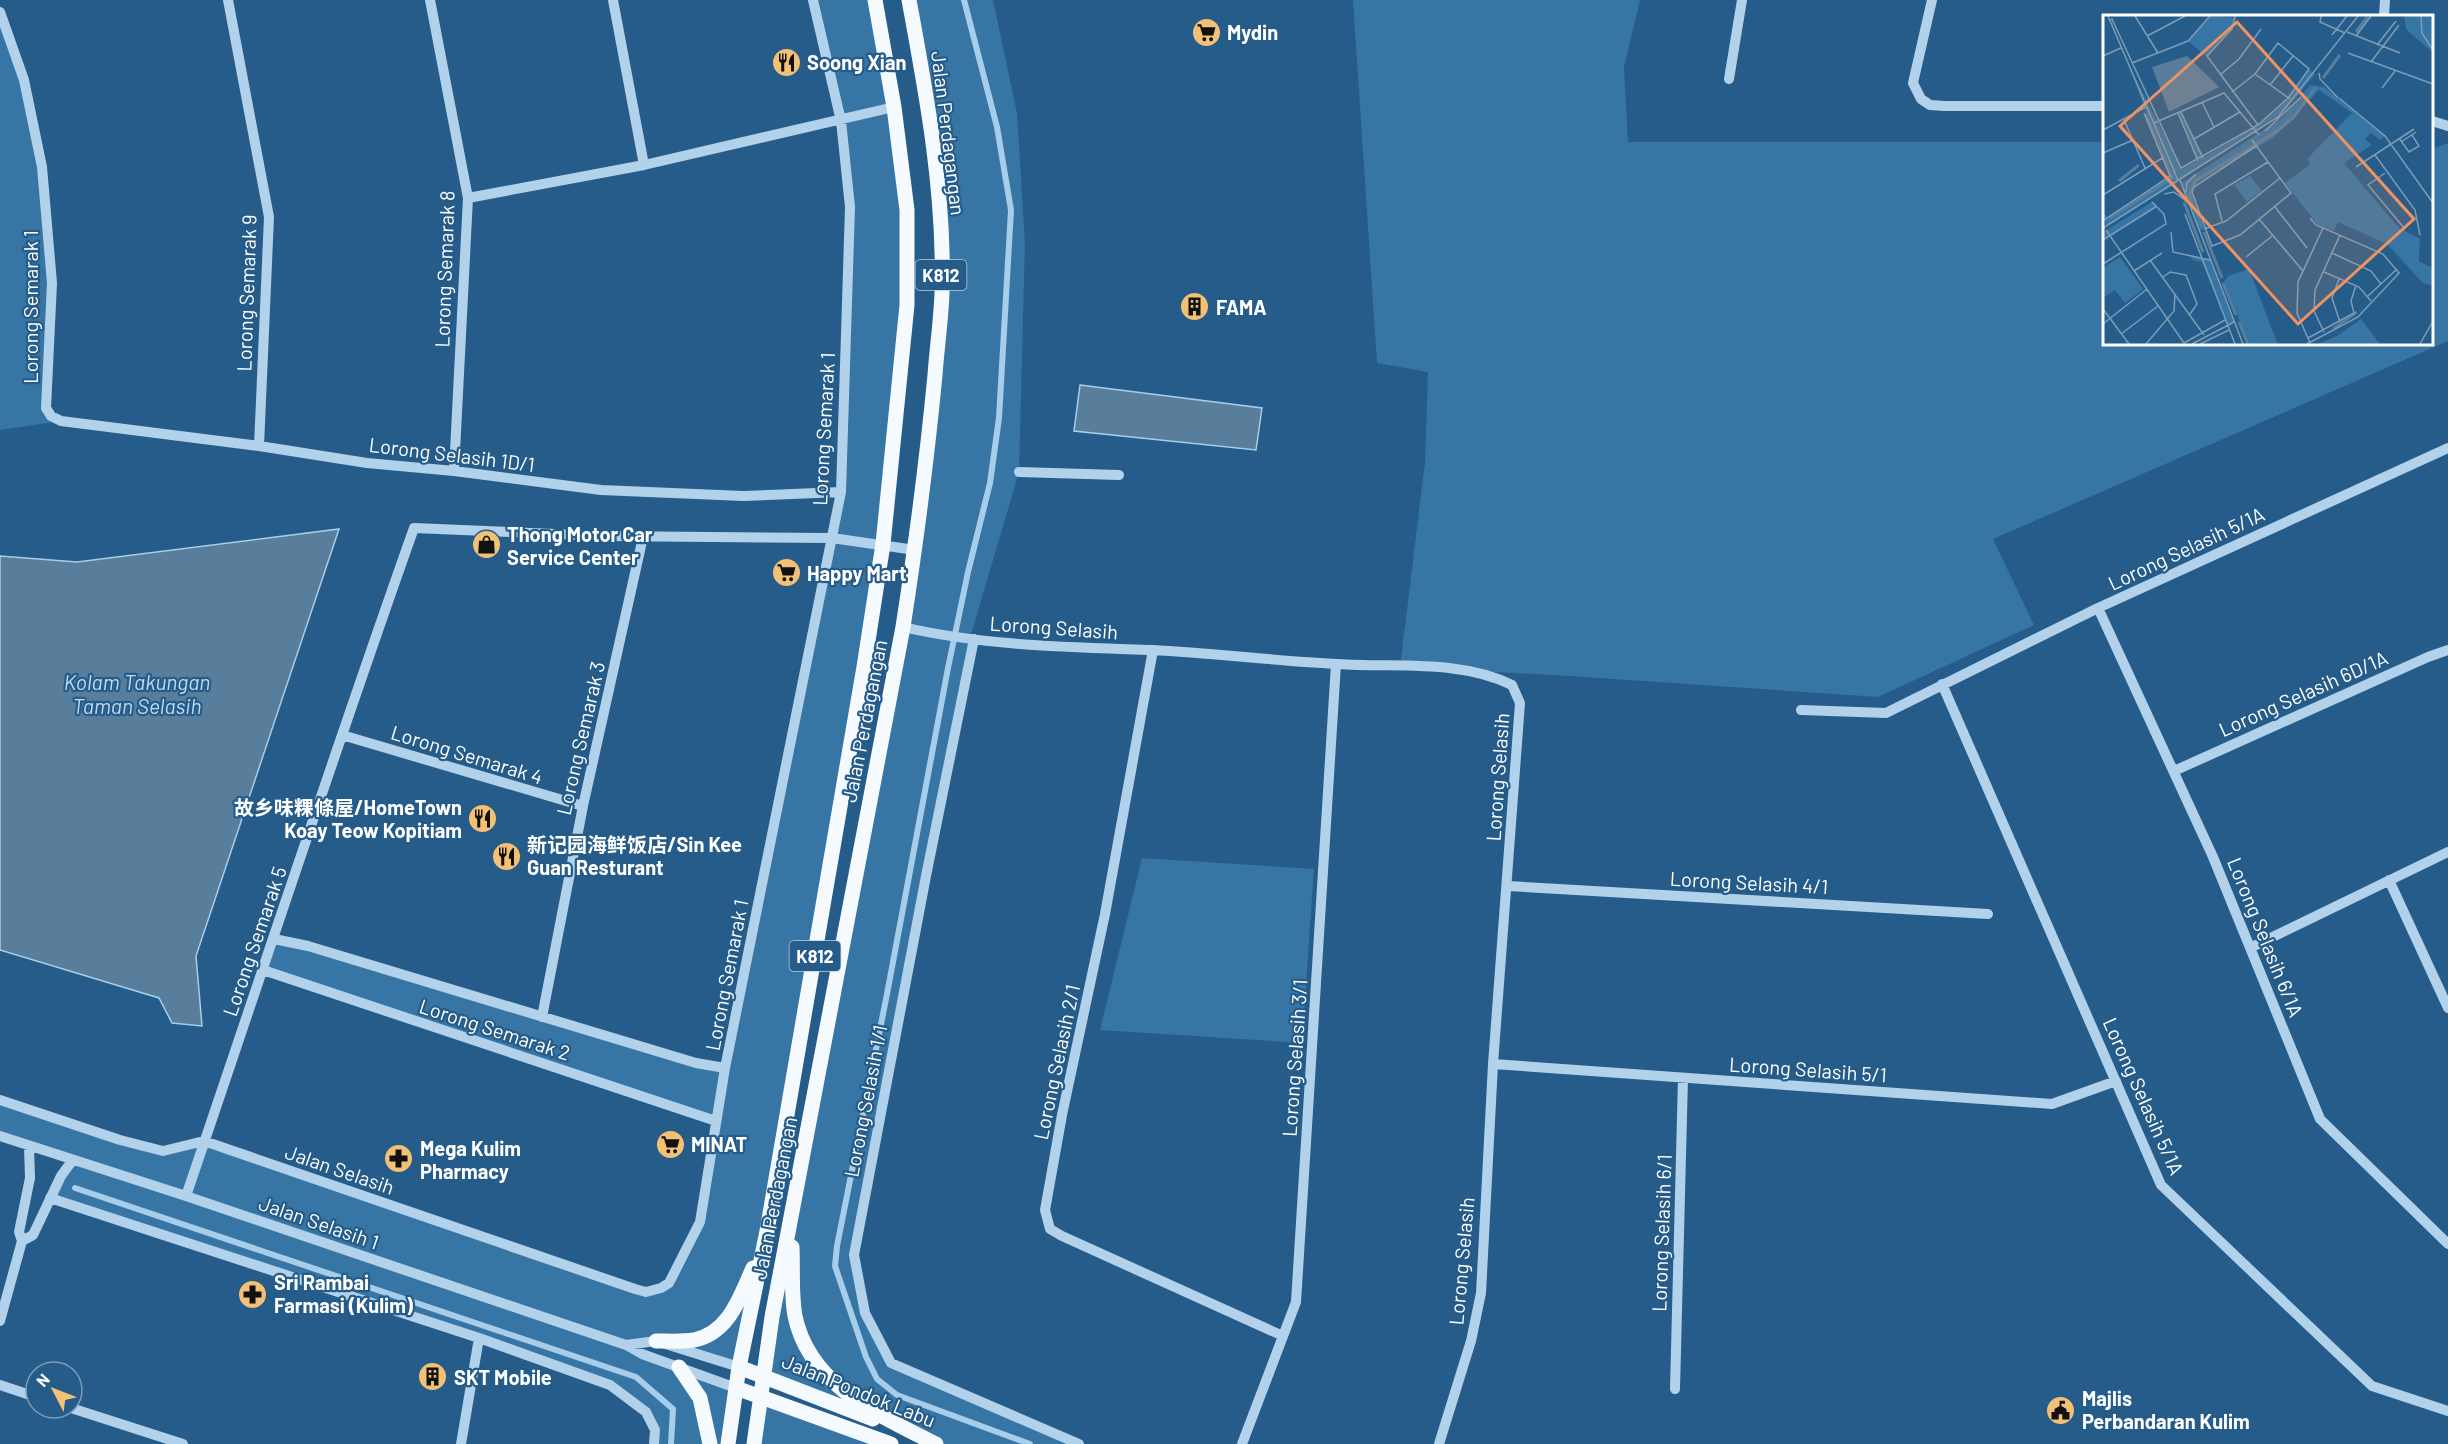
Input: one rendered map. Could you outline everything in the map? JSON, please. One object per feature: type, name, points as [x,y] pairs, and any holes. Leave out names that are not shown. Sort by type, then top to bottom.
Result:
[{"type":"main road","name":"Jalan Perdagangan","points":[[728,1444],[739,1367],[765,1242],[884,544],[907,305],[907,210],[894,107],[875,0]]},
{"type":"main road","name":"Jalan Perdagangan","points":[[754,1444],[772,1317],[903,627],[932,409],[942,293],[939,203],[928,102],[909,0]]},
{"type":"main road","points":[[791,1220],[795,1315],[802,1339],[816,1365],[850,1395],[876,1413],[936,1444]]},
{"type":"main road","points":[[656,1341],[694,1340],[716,1330],[731,1316],[765,1242]]},
{"type":"main road","points":[[679,1367],[700,1398],[710,1444]]},
{"type":"main road","name":"Jalan Pondok Labu","points":[[739,1367],[765,1375],[936,1444]]},
{"type":"main road","name":"Jalan Pondok Labu","points":[[736,1388],[891,1444]]},
{"type":"street","name":"Lorong Semarak 9","points":[[228,0],[269,217],[259,446]]},
{"type":"street","name":"Lorong Semarak 8","points":[[430,0],[468,198],[454,471]]},
{"type":"street","points":[[613,0],[644,165]]},
{"type":"street","name":"Lorong Semarak 1","points":[[700,1222],[725,1068],[841,492],[850,207],[841,120],[813,0]]},
{"type":"street","points":[[1729,79],[1742,0]]},
{"type":"street","points":[[1932,0],[1912,83],[1920,99],[1930,105],[1944,106],[2103,106]]},
{"type":"street","points":[[2384,15],[2385,0]]},
{"type":"street","name":"Lorong Semarak 1","points":[[0,12],[24,80],[42,167],[52,283],[46,408],[51,416],[61,421]]},
{"type":"street","points":[[468,198],[644,165],[894,107]]},
{"type":"street","points":[[2433,121],[2448,126]]},
{"type":"street","name":"Lorong Selasih 1D/1","points":[[61,421],[259,446],[367,463],[454,471],[601,490],[743,496],[841,492]]},
{"type":"street","name":"Lorong Selasih 5/1A","points":[[1801,710],[1886,713],[2098,608],[2448,448]]},
{"type":"street","points":[[1019,472],[1119,475]]},
{"type":"street","name":"Lorong Semarak 5","points":[[186,1196],[414,528],[643,537]]},
{"type":"street","points":[[643,537],[832,538],[915,550]]},
{"type":"street","name":"Lorong Semarak 3","points":[[542,1017],[583,806],[643,537]]},
{"type":"street","name":"Lorong Selasih 6/1A","points":[[2098,608],[2252,947],[2320,1119],[2448,1244]]},
{"type":"street","name":"Lorong Selasih","points":[[903,627],[974,639],[1062,647],[1153,650],[1485,673],[1512,685],[1520,702],[1493,1064],[1480,1293],[1471,1341],[1439,1444]]},
{"type":"street","name":"Lorong Selasih 1/1","points":[[974,639],[854,1255],[865,1312],[891,1363],[1079,1444]]},
{"type":"street","name":"Lorong Selasih 2/1","points":[[1153,650],[1105,914],[1062,1116],[1045,1210],[1050,1229],[1062,1236],[1283,1336]]},
{"type":"street","name":"Lorong Selasih 6D/1A","points":[[2174,771],[2417,661],[2448,650]]},
{"type":"street","name":"Lorong Selasih 3/1","points":[[1242,1444],[1296,1302],[1336,664]]},
{"type":"street","name":"Lorong Selasih 5/1A","points":[[1942,684],[2162,1185],[2372,1386],[2448,1411]]},
{"type":"street","name":"Lorong Semarak 4","points":[[342,735],[583,806]]},
{"type":"street","points":[[2252,947],[2448,852]]},
{"type":"street","points":[[2389,880],[2448,1008]]},
{"type":"street","name":"Lorong Selasih 4/1","points":[[1508,886],[1988,915]]},
{"type":"street","name":"Lorong Semarak 1","points":[[274,939],[308,946],[696,1063],[725,1068]]},
{"type":"street","name":"Lorong Semarak 2","points":[[263,970],[716,1121]]},
{"type":"street","name":"Lorong Selasih 5/1","points":[[1493,1064],[2052,1104],[2116,1082]]},
{"type":"street","name":"Lorong Selasih 6/1","points":[[1675,1389],[1683,1078]]},
{"type":"street","points":[[0,1100],[120,1140],[163,1151],[204,1141]]},
{"type":"street","name":"Jalan Selasih 1","points":[[0,1136],[186,1196],[626,1345],[642,1354],[736,1388]]},
{"type":"street","name":"Jalan Selasih","points":[[204,1141],[646,1292],[662,1288],[675,1276],[700,1222]]},
{"type":"street","points":[[0,1321],[22,1240],[19,1232],[30,1178],[29,1147]]},
{"type":"street","points":[[22,1240],[33,1235],[61,1176],[72,1161]]},
{"type":"street","points":[[50,1198],[478,1338],[610,1385],[646,1413],[655,1430],[654,1444]]},
{"type":"street","points":[[461,1444],[478,1338]]},
{"type":"street","name":"Jalan Selasih 1","points":[[626,1345],[656,1341],[739,1367]]},
{"type":"street","points":[[0,1385],[24,1393]]},
{"type":"street","points":[[84,1412],[170,1442],[183,1444]]},
{"type":"shaded area","points":[[813,0],[875,0],[907,210],[883,544],[739,1367],[656,1341],[626,1345],[736,1388],[728,1444],[654,1444],[646,1412],[610,1385],[50,1198],[72,1161],[0,1136],[0,1100],[163,1151],[204,1141],[635,1289],[661,1288],[700,1222],[716,1121],[263,970],[274,939],[725,1068],[841,492],[850,207],[841,120]]},
{"type":"shaded area","points":[[909,0],[993,0],[1017,113],[1025,243],[1019,472],[970,638],[854,1255],[865,1312],[891,1363],[1079,1444],[937,1444],[765,1375],[903,627],[942,293],[939,203]]},
{"type":"shaded area","points":[[1353,0],[1640,0],[1624,67],[1628,142],[2103,142],[2103,345],[2433,345],[2433,149],[2448,143],[2448,341],[1993,539],[2034,625],[1878,697],[1400,667],[1425,462],[1428,372],[1377,363]]},
{"type":"shaded area","points":[[0,12],[24,80],[49,225],[46,408],[61,421],[0,430]]},
{"type":"shaded area","points":[[1142,858],[1314,869],[1302,1043],[1100,1030]]},
{"type":"shaded area","points":[[762,1397],[891,1444],[754,1444]]},
{"type":"water","points":[[1080,385],[1262,408],[1256,450],[1074,431]]},
{"type":"water","name":"Kolam Takungan Taman Selasih","points":[[339,529],[196,956],[202,1026],[172,1023],[159,998],[0,950],[0,556],[77,562]]},
{"type":"waterway","points":[[964,0],[997,127],[1011,210],[999,418],[990,483],[948,668],[835,1266],[866,1357],[877,1379],[897,1395],[1030,1444]]},
{"type":"waterway","points":[[75,1188],[636,1377],[673,1409],[671,1444]]},
{"type":"place","name":"Mydin","points":[[1206,32]]},
{"type":"place","name":"Soong Xian","points":[[786,62]]},
{"type":"place","name":"FAMA","points":[[1195,307]]},
{"type":"place","name":"Thong Motor Car Service Center","points":[[486,545]]},
{"type":"place","name":"Happy Mart","points":[[786,573]]},
{"type":"place","name":"故乡味粿條屋/HomeTown Koay Teow Kopitiam","points":[[483,818]]},
{"type":"place","name":"新记园海鲜饭店/Sin Kee Guan Resturant","points":[[506,856]]},
{"type":"place","name":"MINAT","points":[[670,1144]]},
{"type":"place","name":"Mega Kulim Pharmacy","points":[[399,1159]]},
{"type":"place","name":"Sri Rambai Farmasi (Kulim)","points":[[253,1294]]},
{"type":"place","name":"SKT Mobile","points":[[433,1377]]},
{"type":"place","name":"Majlis Perbandaran Kulim","points":[[2061,1410]]}]
